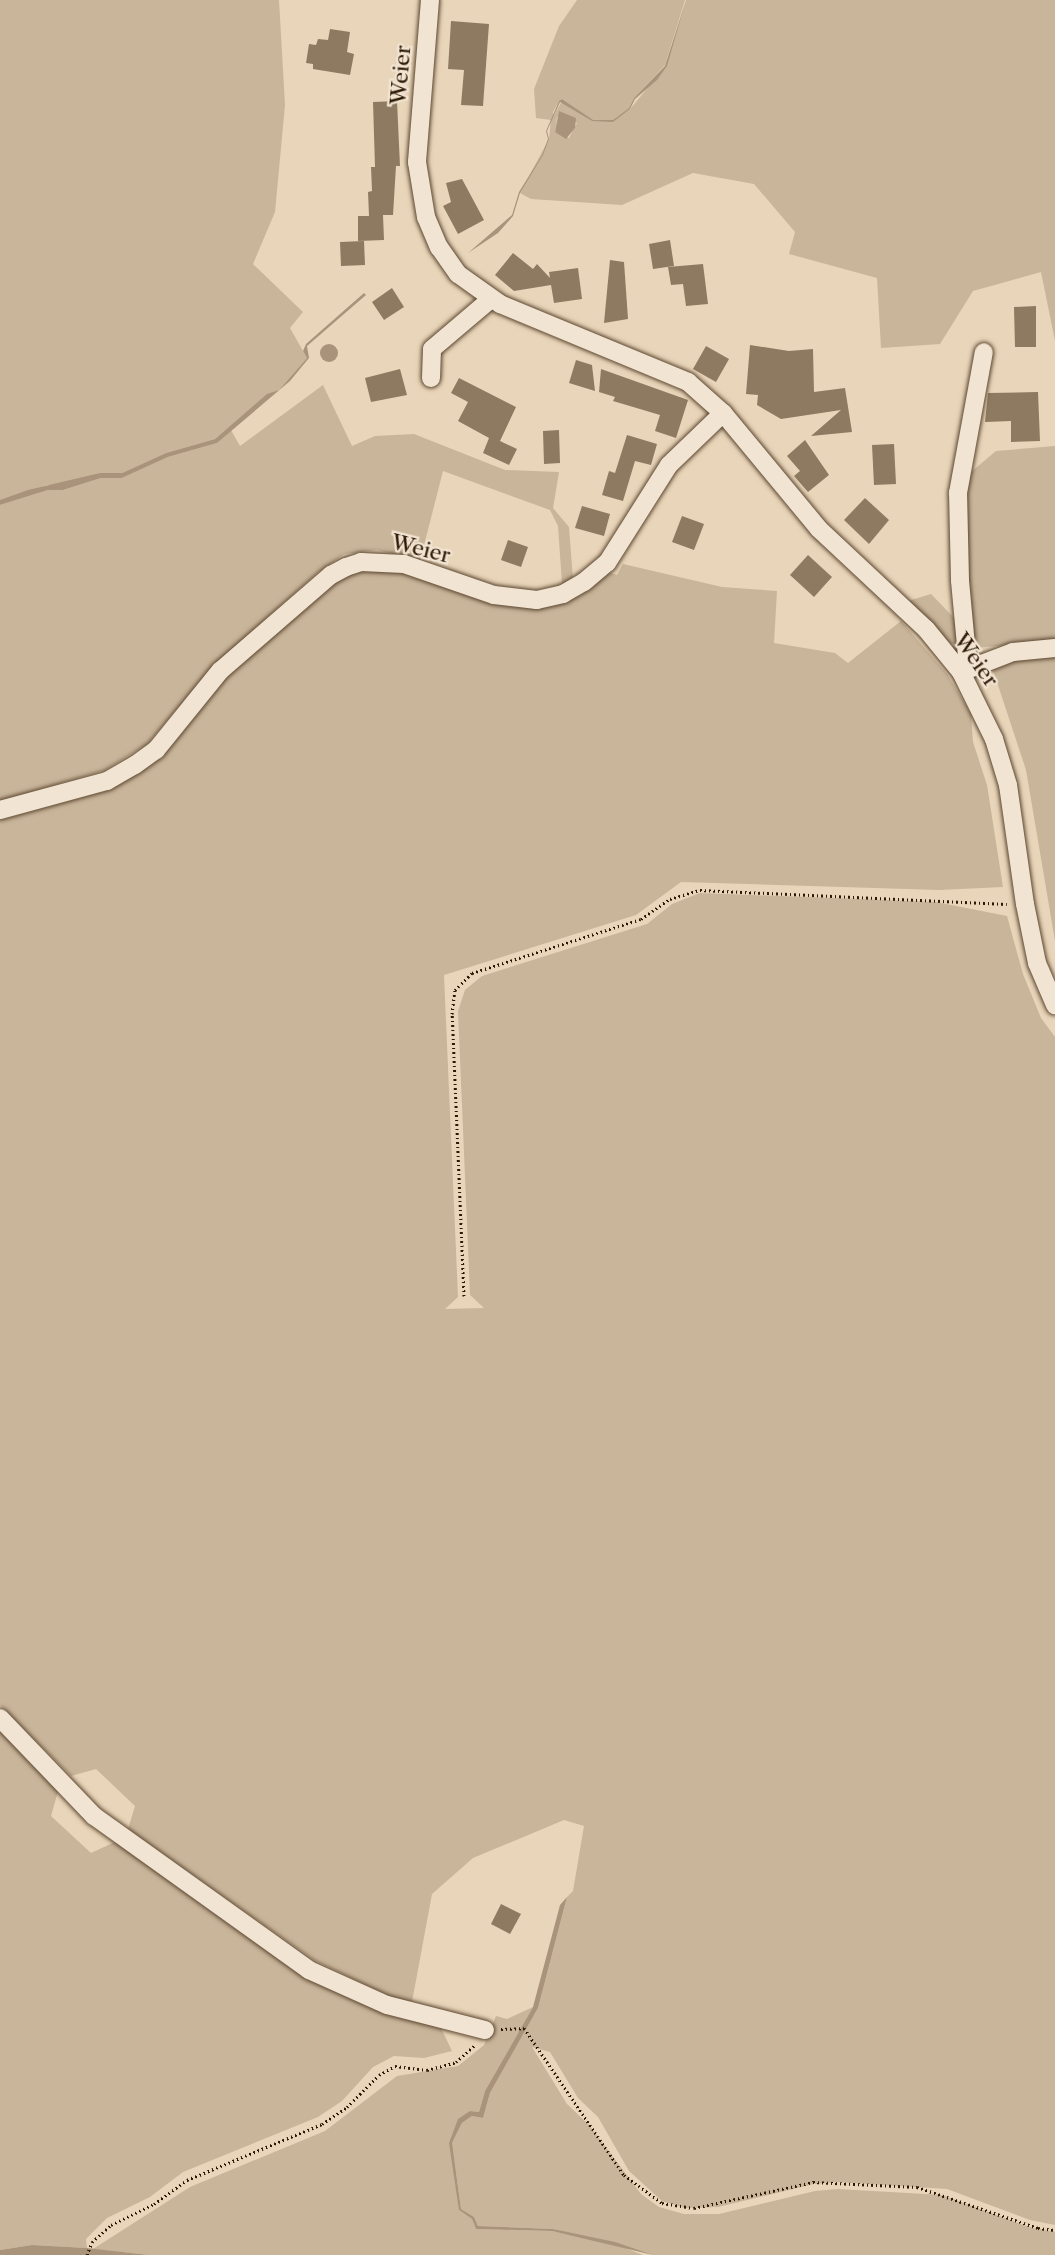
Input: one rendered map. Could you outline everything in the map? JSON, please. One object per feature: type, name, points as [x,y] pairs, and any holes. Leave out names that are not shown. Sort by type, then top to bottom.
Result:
[{"type":"street","name":"Weier","points":[[430,0],[417,162],[419,189],[439,247],[458,274],[491,299],[547,326],[667,370],[688,382],[723,413],[819,529],[926,629],[965,669],[994,739],[1008,785],[1024,904],[1037,963],[1055,1005]]},
{"type":"street","points":[[431,378],[432,349],[491,299]]},
{"type":"street","points":[[984,352],[958,493],[965,669],[1013,652],[1055,648]]},
{"type":"street","name":"Weier","points":[[0,810],[106,781],[135,765],[163,742],[220,671],[331,575],[346,567],[361,562],[404,564],[494,595],[537,600],[577,586],[607,563],[669,465],[723,413]]},
{"type":"street","points":[[0,1718],[94,1816],[309,1970],[387,2005],[485,2030]]},
{"type":"path","points":[[464,1296],[452,1014],[455,990],[472,973],[641,919],[670,899],[700,890],[1024,904]]},
{"type":"path","points":[[521,2028],[532,2036],[555,2079],[624,2175],[662,2203],[694,2208],[813,2182],[917,2187],[1038,2228],[1055,2230]]},
{"type":"path","points":[[87,2255],[90,2247],[111,2225],[154,2204],[187,2180],[322,2124],[347,2107],[379,2075],[395,2066],[427,2070],[456,2062],[485,2030]]},
{"type":"shaded area","points":[[0,0],[279,0],[285,105],[275,212],[253,264],[303,312],[290,328],[307,358],[279,390],[267,395],[215,439],[166,453],[122,473],[100,473],[63,485],[47,485],[5,500],[0,500]]},
{"type":"shaded area","points":[[577,0],[685,0],[665,65],[634,98],[629,108],[613,120],[592,120],[562,99],[553,112],[553,117],[562,101],[592,121],[613,121],[630,109],[666,66],[686,0],[1055,0],[1055,341],[1041,272],[973,291],[940,344],[881,348],[877,278],[789,254],[795,232],[754,184],[693,173],[622,205],[531,199],[520,193],[549,139],[551,120],[536,118],[534,89],[559,26]],"holes":[[[557,117],[577,123],[569,138],[555,132]]]},
{"type":"shaded area","points":[[686,0],[667,66],[657,80],[635,99],[630,109],[613,122],[592,121],[560,102],[547,131],[549,139],[543,155],[520,193],[513,216],[498,233],[468,253],[512,215],[519,192],[542,155],[548,139],[546,131],[559,101],[562,99],[593,120],[613,120],[629,108],[634,98],[665,66]]},
{"type":"shaded area","points":[[559,111],[576,118],[575,128],[566,139],[555,132]]},
{"type":"shaded area","points":[[364,293],[366,295],[307,346],[309,358],[290,381],[217,443],[168,457],[122,478],[101,478],[63,490],[48,490],[0,505],[0,500],[28,490],[100,473],[122,473],[166,453],[215,439],[267,394],[279,390],[307,358],[303,351],[306,344]]},
{"type":"shaded area","points":[[325,344],[333,344],[338,349],[336,360],[325,362],[320,357],[320,349]]},
{"type":"shaded area","points":[[323,385],[352,446],[375,436],[414,434],[505,470],[559,472],[553,508],[569,527],[573,579],[562,584],[558,526],[550,510],[443,471],[420,561],[377,550],[344,554],[317,573],[215,664],[147,744],[105,770],[0,801],[0,505],[48,490],[63,490],[101,478],[122,478],[168,457],[217,443],[231,430],[240,446]]},
{"type":"shaded area","points":[[1055,446],[1055,641],[974,648],[961,504],[971,472],[996,451]]},
{"type":"shaded area","points":[[623,564],[722,587],[777,591],[774,643],[835,653],[848,663],[901,621],[947,674],[971,714],[973,742],[987,785],[1003,887],[939,890],[681,882],[636,915],[444,975],[458,1297],[445,1309],[484,1308],[470,1295],[458,1011],[465,990],[482,976],[647,924],[672,904],[700,893],[936,902],[1007,916],[1023,974],[1041,1018],[1055,1037],[1055,2225],[1030,2220],[947,2189],[838,2182],[814,2184],[718,2207],[685,2208],[662,2201],[629,2171],[598,2117],[578,2098],[550,2052],[532,2047],[567,2104],[589,2125],[641,2194],[659,2207],[684,2214],[719,2214],[815,2191],[838,2189],[942,2195],[1029,2227],[1055,2232],[1055,2255],[653,2255],[553,2229],[478,2226],[474,2217],[461,2209],[452,2143],[462,2123],[472,2116],[483,2118],[490,2093],[538,2008],[567,1897],[573,1891],[584,1826],[564,1820],[473,1858],[432,1894],[412,2002],[391,1997],[314,1960],[128,1829],[135,1806],[96,1769],[71,1776],[0,1705],[0,820],[112,789],[156,759],[239,662],[333,580],[361,568],[405,571],[537,605],[608,572],[617,575]]},
{"type":"shaded area","points":[[931,594],[957,621],[959,645],[950,643],[908,601]]},
{"type":"shaded area","points":[[1055,655],[1055,941],[1026,770],[993,670],[1022,658]]},
{"type":"shaded area","points":[[0,1730],[59,1788],[51,1816],[91,1853],[117,1841],[306,1975],[441,2028],[452,2051],[424,2058],[394,2056],[373,2067],[342,2101],[318,2117],[183,2172],[150,2197],[107,2218],[86,2239],[87,2248],[32,2245],[0,2250]]},
{"type":"shaded area","points":[[567,1897],[538,2008],[490,2093],[483,2118],[472,2116],[462,2123],[452,2143],[461,2209],[474,2217],[478,2226],[553,2229],[615,2242],[653,2255],[552,2231],[476,2229],[472,2219],[459,2210],[449,2143],[458,2119],[470,2111],[479,2112],[485,2091],[533,2007],[560,1905]]},
{"type":"shaded area","points":[[533,2007],[485,2091],[479,2112],[470,2111],[452,2135],[459,2210],[472,2219],[476,2229],[552,2231],[615,2244],[643,2255],[149,2255],[93,2249],[190,2187],[325,2131],[397,2076],[458,2066],[484,2045],[496,2016],[507,2019]]},
{"type":"shaded area","points":[[32,2245],[149,2255],[0,2255],[0,2250]]},
{"type":"building","points":[[451,21],[489,24],[483,106],[461,105],[464,70],[448,69]]},
{"type":"building","points":[[330,29],[350,32],[347,52],[354,54],[350,75],[313,69],[313,64],[306,63],[309,44],[316,45],[318,39],[328,40]]},
{"type":"building","points":[[397,101],[400,166],[396,166],[393,215],[383,215],[384,240],[358,241],[358,216],[369,216],[368,192],[372,191],[371,167],[375,167],[373,102]]},
{"type":"building","points":[[462,179],[484,220],[458,234],[443,206],[451,202],[446,183]]},
{"type":"building","points":[[670,240],[674,266],[653,269],[649,244]]},
{"type":"building","points":[[364,241],[365,265],[341,266],[340,242]]},
{"type":"building","points":[[513,253],[533,269],[537,264],[550,278],[549,272],[578,268],[582,299],[554,303],[551,285],[514,291],[495,275]]},
{"type":"building","points":[[610,260],[624,262],[628,319],[604,323]]},
{"type":"building","points":[[703,264],[708,304],[686,306],[683,284],[671,285],[668,267]]},
{"type":"building","points":[[392,288],[404,307],[384,320],[372,302]]},
{"type":"building","points":[[1036,306],[1036,347],[1015,347],[1014,307]]},
{"type":"building","points":[[750,345],[789,351],[813,349],[814,392],[845,388],[852,432],[811,436],[841,410],[781,419],[757,405],[758,395],[746,394]]},
{"type":"building","points":[[706,346],[729,359],[716,382],[693,369]]},
{"type":"building","points":[[576,360],[592,365],[595,391],[569,383]]},
{"type":"building","points":[[400,369],[407,395],[371,402],[365,378]]},
{"type":"building","points":[[601,369],[688,400],[676,438],[655,431],[660,415],[613,401],[615,397],[599,392]]},
{"type":"building","points":[[459,378],[516,407],[500,441],[517,449],[509,465],[483,453],[489,438],[458,421],[468,402],[451,393]]},
{"type":"building","points":[[1038,392],[1040,441],[1011,442],[1011,421],[985,422],[988,393]]},
{"type":"building","points":[[559,430],[560,463],[544,464],[543,431]]},
{"type":"building","points":[[627,435],[657,444],[651,465],[635,461],[623,501],[602,495],[609,471],[615,473]]},
{"type":"building","points":[[805,440],[829,475],[808,492],[794,476],[800,471],[787,456]]},
{"type":"building","points":[[894,444],[896,484],[874,485],[872,445]]},
{"type":"building","points":[[865,498],[889,520],[869,544],[844,520]]},
{"type":"building","points":[[582,506],[610,514],[604,536],[575,528]]},
{"type":"building","points":[[682,516],[704,524],[694,550],[672,542]]},
{"type":"building","points":[[508,540],[528,547],[521,567],[501,560]]},
{"type":"building","points":[[808,555],[832,577],[814,597],[790,575]]},
{"type":"building","points":[[501,1904],[521,1914],[510,1934],[491,1924]]}]
